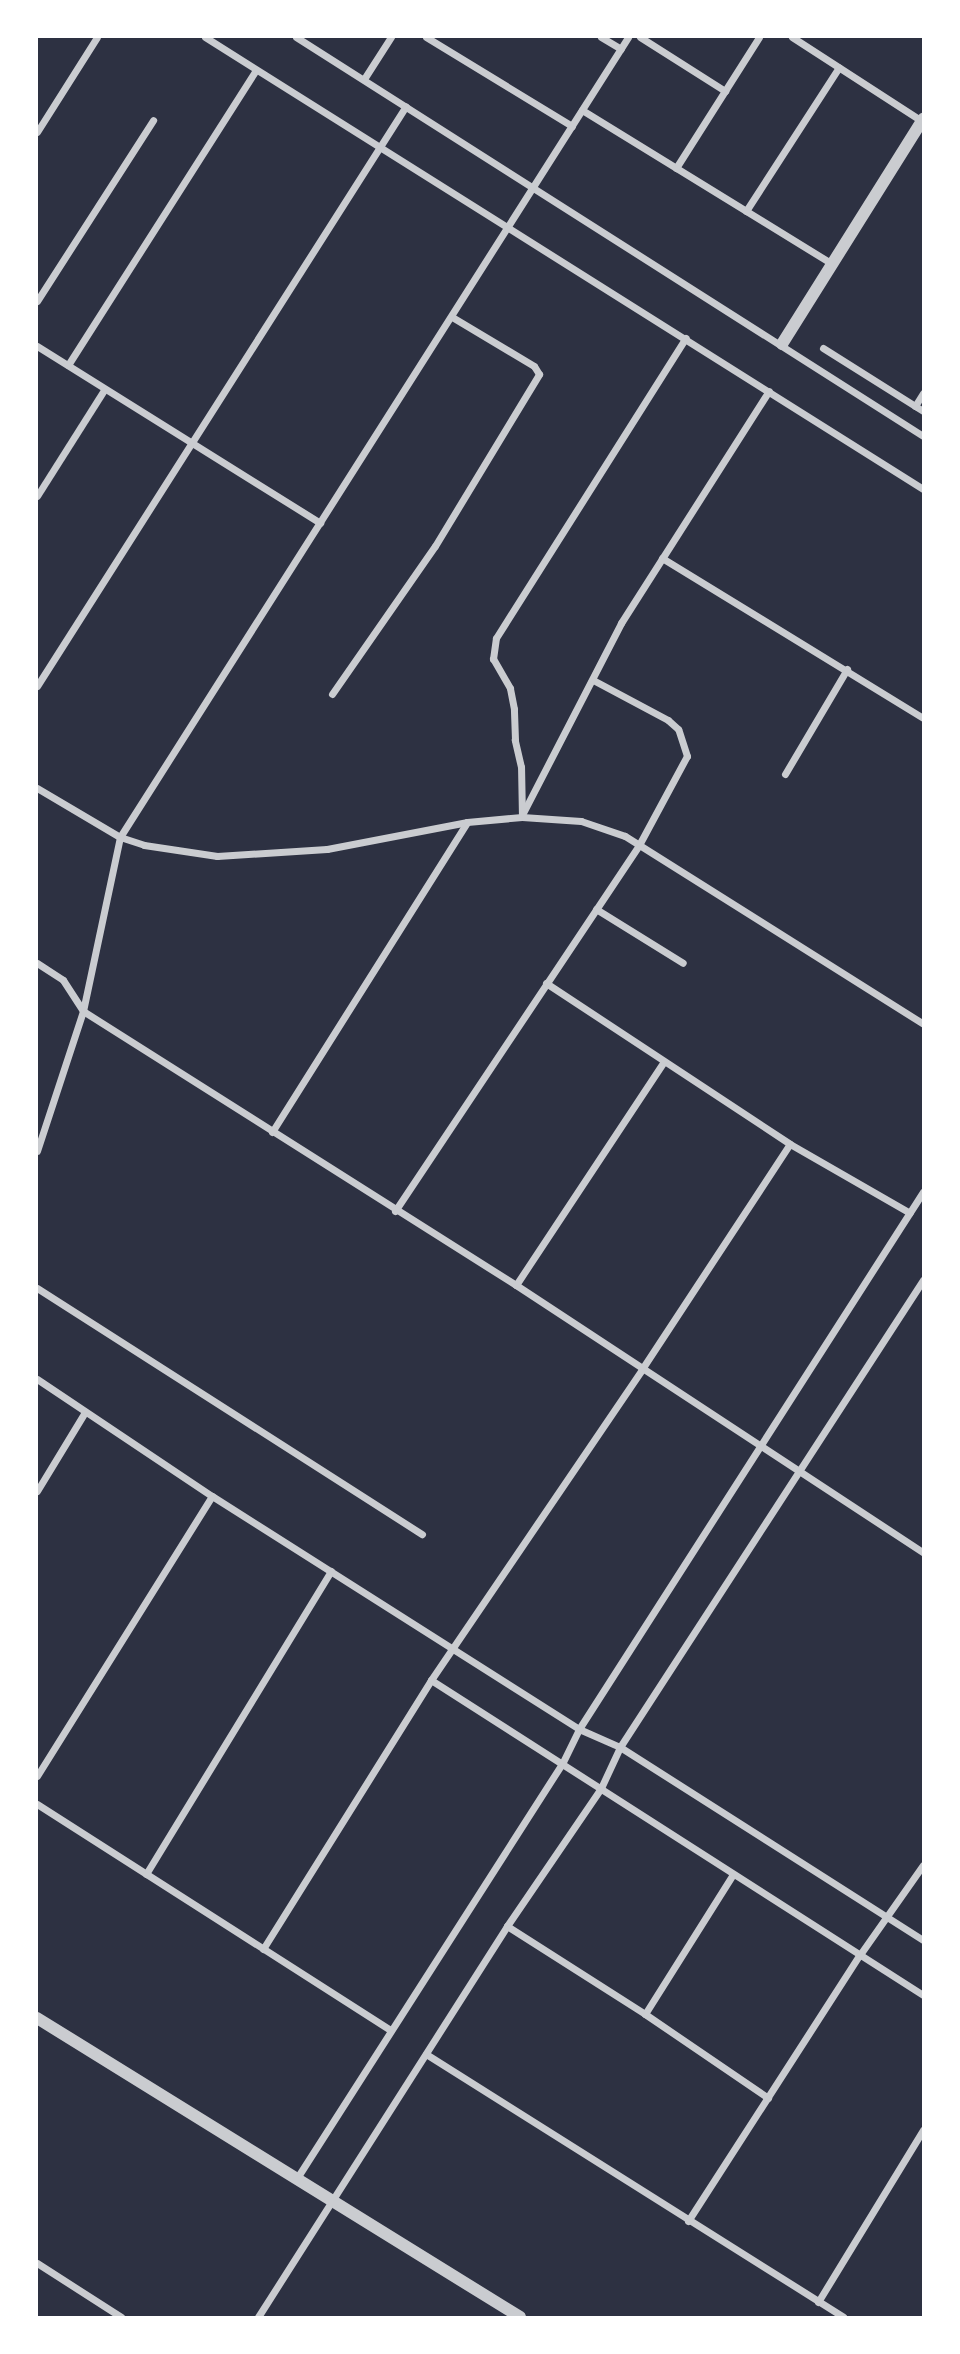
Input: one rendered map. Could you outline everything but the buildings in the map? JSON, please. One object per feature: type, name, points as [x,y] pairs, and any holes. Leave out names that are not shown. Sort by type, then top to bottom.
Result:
[{"type":"street","points":[[37,132],[97,37]]},
{"type":"street","points":[[205,37],[923,489]]},
{"type":"street","points":[[296,37],[923,436]]},
{"type":"street","points":[[364,79],[391,37]]},
{"type":"street","points":[[426,37],[572,126]]},
{"type":"street","points":[[601,37],[621,49]]},
{"type":"street","points":[[37,1151],[83,1011],[120,837],[628,37]]},
{"type":"street","points":[[640,37],[725,91]]},
{"type":"street","points":[[676,168],[759,37]]},
{"type":"street","points":[[782,344],[923,120],[792,37]]},
{"type":"street","points":[[746,211],[839,67]]},
{"type":"street","points":[[68,365],[256,70]]},
{"type":"street","points":[[37,686],[406,106]]},
{"type":"street","points":[[582,110],[832,264]]},
{"type":"street","points":[[37,302],[153,120]]},
{"type":"street","points":[[332,694],[435,547],[539,374],[534,366],[452,317]]},
{"type":"street","points":[[522,817],[521,767],[515,740],[514,709],[510,688],[493,659],[496,638],[686,338]]},
{"type":"street","points":[[37,346],[320,523]]},
{"type":"street","points":[[823,348],[923,411]]},
{"type":"street","points":[[37,496],[104,390]]},
{"type":"street","points":[[522,817],[621,623],[769,391]]},
{"type":"street","points":[[915,406],[923,393]]},
{"type":"street","points":[[662,558],[923,718]]},
{"type":"street","points":[[785,774],[847,669]]},
{"type":"street","points":[[396,1211],[639,845],[687,756],[678,729],[668,720],[593,680]]},
{"type":"street","points":[[37,788],[120,837],[144,845],[216,856],[327,849],[467,822],[522,817],[581,821],[625,836],[923,1024]]},
{"type":"street","points":[[272,1132],[467,822]]},
{"type":"street","points":[[596,909],[683,963]]},
{"type":"street","points":[[37,963],[63,980],[83,1011],[516,1285],[923,1552]]},
{"type":"street","points":[[546,983],[790,1144],[910,1213]]},
{"type":"street","points":[[516,1285],[664,1061]]},
{"type":"street","points":[[263,1949],[431,1680],[642,1369],[790,1144]]},
{"type":"street","points":[[298,2178],[562,1764],[579,1729],[923,1192]]},
{"type":"street","points":[[258,2317],[507,1926],[601,1788],[620,1747],[923,1280]]},
{"type":"street","points":[[37,1288],[422,1534]]},
{"type":"street","points":[[37,1380],[212,1496],[579,1729],[620,1747],[923,1940]]},
{"type":"street","points":[[37,1491],[85,1412]]},
{"type":"street","points":[[37,1776],[212,1496]]},
{"type":"street","points":[[146,1874],[331,1571]]},
{"type":"street","points":[[431,1680],[923,1995]]},
{"type":"street","points":[[37,1804],[390,2030]]},
{"type":"street","points":[[688,2221],[859,1956],[890,1917],[923,1865]]},
{"type":"street","points":[[645,2014],[733,1874]]},
{"type":"street","points":[[507,1926],[645,2014],[768,2098]]},
{"type":"street","points":[[37,2018],[298,2178],[330,2202],[520,2317]]},
{"type":"street","points":[[426,2053],[843,2317]]},
{"type":"street","points":[[818,2302],[923,2130]]},
{"type":"street","points":[[37,2263],[121,2317]]}]
